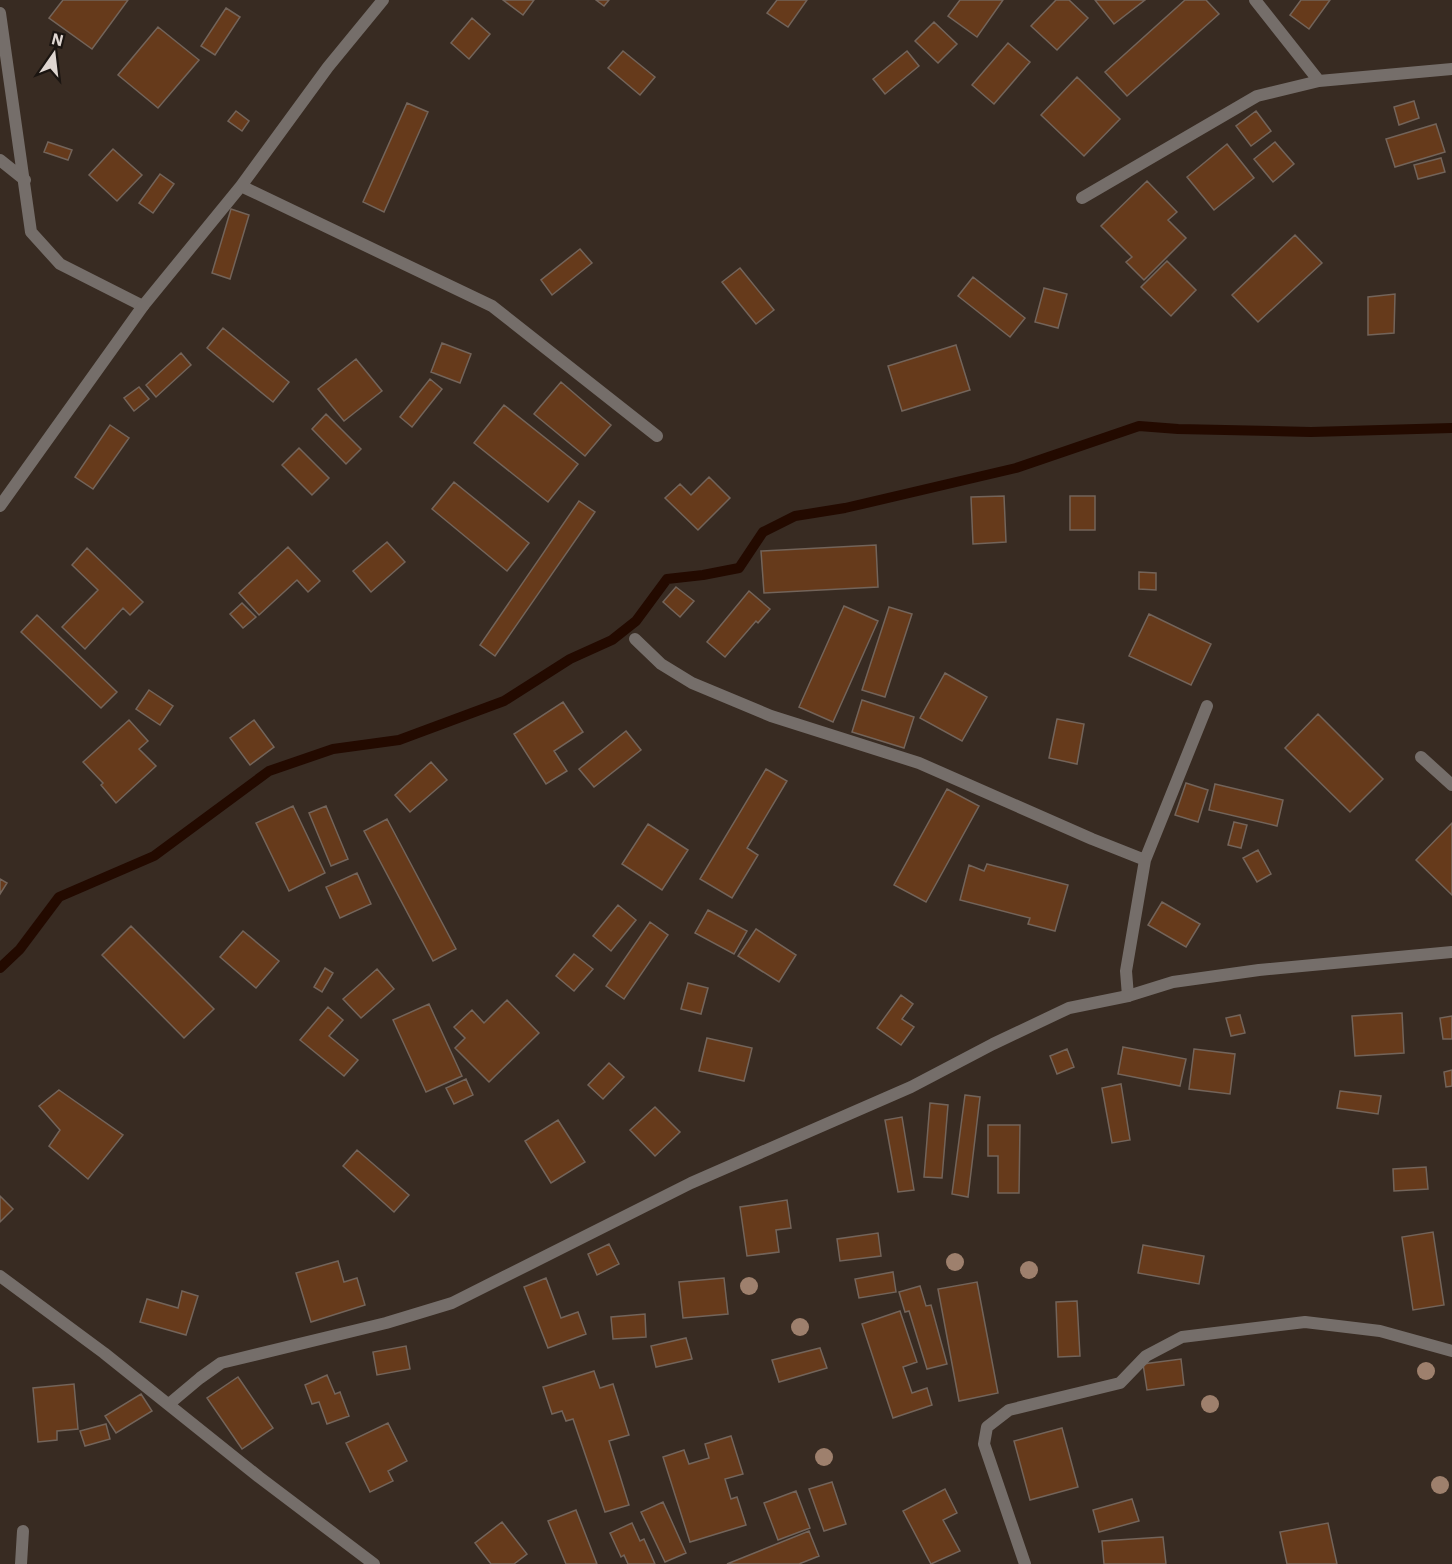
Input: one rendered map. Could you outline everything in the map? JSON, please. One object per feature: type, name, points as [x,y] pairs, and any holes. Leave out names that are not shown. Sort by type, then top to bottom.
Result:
[{"type":"street","points":[[0,506],[143,306],[241,186],[328,67],[383,0]]},
{"type":"street","points":[[1255,0],[1319,81]]},
{"type":"street","points":[[0,13],[31,232],[60,264],[143,306]]},
{"type":"street","points":[[1082,198],[1257,96],[1319,81],[1452,69]]},
{"type":"street","points":[[0,160],[25,180]]},
{"type":"street","points":[[241,186],[492,306],[657,436]]},
{"type":"street","points":[[635,639],[661,664],[692,683],[771,716],[919,763],[1145,860]]},
{"type":"street","points":[[1128,996],[1126,971],[1145,860],[1208,706]]},
{"type":"street","points":[[1421,757],[1452,785]]},
{"type":"street","points":[[169,1404],[221,1363],[386,1323],[452,1303],[691,1183],[911,1087],[1069,1008],[1128,996],[1173,982],[1259,970],[1452,952]]},
{"type":"street","points":[[0,1276],[374,1564]]},
{"type":"street","points":[[1025,1564],[984,1444],[987,1427],[1008,1410],[1120,1383],[1146,1356],[1182,1337],[1305,1322],[1380,1331],[1452,1351]]},
{"type":"street","points":[[21,1564],[23,1531]]},
{"type":"building","points":[[63,0],[128,0],[92,49],[49,18]]},
{"type":"building","points":[[503,0],[534,0],[523,15]]},
{"type":"building","points":[[596,0],[609,0],[604,6]]},
{"type":"building","points":[[777,0],[807,0],[788,27],[767,13]]},
{"type":"building","points":[[960,0],[1003,0],[977,37],[948,16]]},
{"type":"building","points":[[1056,0],[1069,0],[1088,18],[1057,50],[1031,26]]},
{"type":"building","points":[[1095,0],[1145,0],[1114,24]]},
{"type":"building","points":[[1185,0],[1206,0],[1219,14],[1127,96],[1105,72]]},
{"type":"building","points":[[1301,0],[1330,0],[1309,29],[1290,15]]},
{"type":"building","points":[[226,8],[240,17],[215,55],[201,46]]},
{"type":"building","points":[[472,18],[490,34],[469,59],[451,43]]},
{"type":"building","points":[[934,22],[957,44],[938,63],[915,41]]},
{"type":"building","points":[[158,27],[199,60],[158,108],[118,75]]},
{"type":"building","points":[[1008,43],[1030,62],[994,104],[972,85]]},
{"type":"building","points":[[623,51],[655,77],[640,95],[608,68]]},
{"type":"building","points":[[907,51],[919,66],[885,94],[873,79]]},
{"type":"building","points":[[1077,77],[1120,119],[1084,156],[1041,115]]},
{"type":"building","points":[[1414,101],[1419,118],[1399,125],[1394,107]]},
{"type":"building","points":[[407,103],[428,112],[384,212],[363,202]]},
{"type":"building","points":[[236,111],[249,121],[242,131],[228,121]]},
{"type":"building","points":[[1256,111],[1271,131],[1251,146],[1236,126]]},
{"type":"building","points":[[1436,124],[1445,152],[1395,167],[1386,139]]},
{"type":"building","points":[[48,142],[72,150],[68,160],[44,152]]},
{"type":"building","points":[[1275,142],[1294,164],[1273,182],[1254,159]]},
{"type":"building","points":[[1227,144],[1254,178],[1214,210],[1187,177]]},
{"type":"building","points":[[113,149],[142,175],[117,201],[89,175]]},
{"type":"building","points":[[1441,158],[1445,172],[1418,179],[1414,165]]},
{"type":"building","points":[[160,174],[174,184],[153,213],[139,203]]},
{"type":"building","points":[[1147,181],[1177,212],[1168,220],[1186,238],[1144,280],[1126,262],[1132,257],[1101,226]]},
{"type":"building","points":[[231,209],[249,215],[230,279],[212,273]]},
{"type":"building","points":[[1295,235],[1322,263],[1258,322],[1232,295]]},
{"type":"building","points":[[580,249],[592,263],[552,295],[541,280]]},
{"type":"building","points":[[1167,261],[1196,290],[1171,316],[1141,287]]},
{"type":"building","points":[[740,268],[774,310],[756,324],[722,282]]},
{"type":"building","points":[[973,277],[1025,318],[1010,337],[958,296]]},
{"type":"building","points":[[1044,288],[1067,294],[1058,328],[1035,322]]},
{"type":"building","points":[[1395,294],[1394,333],[1368,335],[1368,297]]},
{"type":"building","points":[[223,328],[289,382],[273,402],[207,348]]},
{"type":"building","points":[[442,343],[471,354],[460,383],[431,372]]},
{"type":"building","points":[[956,345],[970,390],[902,411],[888,366]]},
{"type":"building","points":[[181,353],[191,365],[156,397],[146,385]]},
{"type":"building","points":[[356,359],[382,391],[344,421],[318,389]]},
{"type":"building","points":[[430,379],[442,389],[412,427],[400,417]]},
{"type":"building","points":[[561,382],[611,425],[585,456],[534,414]]},
{"type":"building","points":[[139,387],[149,399],[134,411],[124,398]]},
{"type":"building","points":[[504,405],[578,464],[548,502],[474,443]]},
{"type":"building","points":[[326,414],[361,449],[346,464],[312,429]]},
{"type":"building","points":[[110,425],[129,438],[93,489],[75,477]]},
{"type":"building","points":[[299,448],[329,478],[312,495],[282,465]]},
{"type":"building","points":[[709,477],[730,498],[698,530],[665,498],[680,484],[691,495]]},
{"type":"building","points":[[454,482],[529,543],[507,571],[432,509]]},
{"type":"building","points":[[1004,496],[1006,542],[973,544],[971,497]]},
{"type":"building","points":[[1070,496],[1095,496],[1095,530],[1070,530]]},
{"type":"building","points":[[579,501],[595,512],[495,656],[480,645]]},
{"type":"building","points":[[387,542],[405,562],[371,592],[353,571]]},
{"type":"building","points":[[876,545],[878,587],[764,593],[761,551]]},
{"type":"building","points":[[288,547],[320,581],[308,592],[297,580],[259,615],[239,593]]},
{"type":"building","points":[[87,548],[143,602],[130,615],[123,608],[85,649],[62,627],[98,590],[72,565]]},
{"type":"building","points":[[1139,572],[1156,573],[1156,590],[1139,589]]},
{"type":"building","points":[[676,587],[694,601],[680,617],[663,602]]},
{"type":"building","points":[[749,591],[770,609],[758,623],[756,621],[725,657],[707,642]]},
{"type":"building","points":[[242,603],[256,617],[243,628],[230,614]]},
{"type":"building","points":[[844,606],[878,621],[833,722],[799,707]]},
{"type":"building","points":[[889,607],[912,614],[885,697],[862,690]]},
{"type":"building","points":[[1149,614],[1211,644],[1191,685],[1129,656]]},
{"type":"building","points":[[37,615],[117,692],[101,708],[21,632]]},
{"type":"building","points":[[945,673],[987,697],[962,741],[920,718]]},
{"type":"building","points":[[149,690],[173,706],[160,725],[136,709]]},
{"type":"building","points":[[862,700],[914,717],[904,748],[852,732]]},
{"type":"building","points":[[563,702],[583,732],[554,751],[567,771],[546,784],[514,734]]},
{"type":"building","points":[[1318,714],[1383,779],[1350,812],[1285,748]]},
{"type":"building","points":[[1057,719],[1084,724],[1077,764],[1049,758]]},
{"type":"building","points":[[129,720],[148,741],[139,749],[156,766],[116,803],[101,785],[103,783],[83,762]]},
{"type":"building","points":[[254,720],[274,747],[250,765],[230,738]]},
{"type":"building","points":[[626,731],[641,750],[594,787],[579,769]]},
{"type":"building","points":[[431,762],[447,780],[410,812],[395,795]]},
{"type":"building","points":[[766,769],[787,781],[747,848],[758,855],[732,898],[700,879]]},
{"type":"building","points":[[1186,783],[1208,790],[1198,822],[1175,815]]},
{"type":"building","points":[[1215,784],[1283,800],[1277,826],[1209,810]]},
{"type":"building","points":[[947,789],[979,806],[926,902],[894,885]]},
{"type":"building","points":[[293,806],[325,873],[289,891],[256,823]]},
{"type":"building","points":[[326,806],[348,859],[331,866],[309,813]]},
{"type":"building","points":[[387,819],[456,949],[433,961],[364,831]]},
{"type":"building","points":[[1234,822],[1247,825],[1241,848],[1228,845]]},
{"type":"building","points":[[1452,823],[1452,895],[1416,860]]},
{"type":"building","points":[[648,824],[688,850],[662,890],[622,864]]},
{"type":"building","points":[[1258,850],[1271,874],[1257,882],[1243,858]]},
{"type":"building","points":[[987,864],[1068,885],[1055,931],[1028,924],[1030,918],[960,900],[969,865],[984,871]]},
{"type":"building","points":[[357,873],[371,904],[340,918],[326,887]]},
{"type":"building","points":[[0,879],[7,883],[0,894]]},
{"type":"building","points":[[1162,902],[1200,924],[1186,947],[1148,925]]},
{"type":"building","points":[[618,905],[636,920],[611,951],[593,936]]},
{"type":"building","points":[[708,910],[747,931],[734,954],[695,933]]},
{"type":"building","points":[[650,922],[668,935],[624,999],[606,986]]},
{"type":"building","points":[[131,926],[214,1009],[184,1038],[102,955]]},
{"type":"building","points":[[756,929],[796,955],[779,982],[738,956]]},
{"type":"building","points":[[243,931],[279,961],[256,988],[220,957]]},
{"type":"building","points":[[574,954],[593,969],[574,991],[556,976]]},
{"type":"building","points":[[325,968],[333,973],[322,992],[314,987]]},
{"type":"building","points":[[377,969],[394,989],[361,1018],[343,999]]},
{"type":"building","points":[[688,983],[708,988],[701,1014],[681,1009]]},
{"type":"building","points":[[901,995],[913,1004],[902,1019],[914,1027],[901,1045],[877,1028]]},
{"type":"building","points":[[507,1000],[539,1033],[489,1082],[455,1048],[465,1038],[454,1027],[472,1010],[484,1023]]},
{"type":"building","points":[[429,1004],[462,1076],[426,1092],[393,1020]]},
{"type":"building","points":[[328,1007],[343,1020],[329,1036],[358,1060],[344,1076],[300,1040]]},
{"type":"building","points":[[1402,1013],[1404,1053],[1355,1056],[1352,1016]]},
{"type":"building","points":[[1240,1015],[1245,1033],[1231,1036],[1226,1018]]},
{"type":"building","points":[[1452,1016],[1452,1039],[1443,1039],[1440,1018]]},
{"type":"building","points":[[707,1038],[752,1048],[744,1081],[699,1071]]},
{"type":"building","points":[[1123,1047],[1186,1059],[1180,1086],[1118,1074]]},
{"type":"building","points":[[1067,1049],[1074,1067],[1057,1074],[1050,1056]]},
{"type":"building","points":[[1194,1049],[1235,1054],[1230,1094],[1189,1089]]},
{"type":"building","points":[[609,1063],[624,1077],[603,1099],[588,1085]]},
{"type":"building","points":[[1452,1070],[1452,1086],[1446,1087],[1444,1072]]},
{"type":"building","points":[[466,1079],[473,1095],[454,1104],[446,1088]]},
{"type":"building","points":[[1121,1084],[1130,1140],[1112,1143],[1102,1088]]},
{"type":"building","points":[[59,1090],[123,1135],[88,1179],[49,1146],[60,1130],[39,1106]]},
{"type":"building","points":[[1340,1091],[1381,1096],[1378,1114],[1337,1108]]},
{"type":"building","points":[[965,1095],[980,1097],[968,1197],[952,1194]]},
{"type":"building","points":[[930,1103],[948,1105],[942,1178],[924,1177]]},
{"type":"building","points":[[655,1107],[680,1132],[655,1156],[630,1130]]},
{"type":"building","points":[[902,1117],[914,1190],[898,1192],[885,1120]]},
{"type":"building","points":[[558,1120],[585,1162],[551,1183],[525,1141]]},
{"type":"building","points":[[988,1125],[1020,1125],[1019,1193],[998,1193],[998,1156],[988,1156]]},
{"type":"building","points":[[357,1150],[409,1195],[394,1212],[343,1166]]},
{"type":"building","points":[[1426,1167],[1428,1189],[1394,1191],[1393,1169]]},
{"type":"building","points":[[0,1196],[13,1209],[0,1222]]},
{"type":"building","points":[[787,1200],[791,1228],[776,1230],[779,1252],[747,1256],[740,1207]]},
{"type":"building","points":[[1433,1232],[1444,1305],[1413,1310],[1402,1237]]},
{"type":"building","points":[[878,1233],[881,1256],[840,1261],[837,1239]]},
{"type":"building","points":[[609,1244],[619,1264],[597,1275],[588,1254]]},
{"type":"building","points":[[1143,1245],[1204,1256],[1199,1284],[1138,1273]]},
{"type":"building","points":[[338,1261],[344,1282],[357,1278],[365,1305],[311,1322],[296,1273]]},
{"type":"building","points":[[893,1272],[896,1292],[859,1298],[855,1279]]},
{"type":"building","points":[[546,1278],[561,1318],[578,1312],[586,1334],[548,1348],[524,1287]]},
{"type":"building","points":[[724,1278],[728,1314],[683,1318],[679,1282]]},
{"type":"building","points":[[977,1282],[998,1393],[959,1401],[938,1289]]},
{"type":"building","points":[[920,1286],[926,1306],[931,1305],[947,1364],[927,1369],[909,1311],[905,1312],[899,1292]]},
{"type":"building","points":[[182,1291],[198,1296],[186,1335],[140,1322],[147,1299],[178,1308]]},
{"type":"building","points":[[1077,1301],[1080,1356],[1058,1357],[1056,1302]]},
{"type":"building","points":[[900,1311],[917,1362],[903,1367],[912,1393],[927,1388],[932,1405],[893,1418],[862,1324]]},
{"type":"building","points":[[645,1314],[646,1337],[613,1339],[611,1317]]},
{"type":"building","points":[[686,1338],[692,1359],[656,1367],[651,1346]]},
{"type":"building","points":[[406,1346],[410,1369],[377,1375],[373,1352]]},
{"type":"building","points":[[820,1348],[827,1368],[779,1382],[772,1360]]},
{"type":"building","points":[[1181,1359],[1184,1385],[1147,1390],[1143,1364]]},
{"type":"building","points":[[594,1371],[600,1388],[613,1384],[629,1435],[609,1441],[629,1505],[605,1512],[573,1419],[566,1421],[562,1411],[552,1414],[543,1387]]},
{"type":"building","points":[[327,1375],[335,1394],[340,1392],[349,1416],[327,1424],[319,1402],[312,1404],[305,1385]]},
{"type":"building","points":[[238,1377],[273,1428],[242,1449],[207,1398]]},
{"type":"building","points":[[74,1384],[78,1429],[57,1431],[57,1440],[38,1442],[33,1388]]},
{"type":"building","points":[[141,1394],[152,1411],[116,1433],[105,1416]]},
{"type":"building","points":[[388,1423],[407,1461],[388,1471],[393,1481],[370,1492],[346,1443]]},
{"type":"building","points":[[106,1424],[110,1439],[85,1446],[80,1431]]},
{"type":"building","points":[[1062,1428],[1078,1487],[1030,1500],[1014,1441]]},
{"type":"building","points":[[731,1436],[743,1474],[725,1479],[731,1499],[737,1497],[746,1525],[690,1542],[663,1457],[684,1450],[689,1464],[709,1458],[705,1444]]},
{"type":"building","points":[[832,1482],[846,1524],[824,1531],[809,1489]]},
{"type":"building","points":[[945,1489],[957,1513],[943,1520],[960,1551],[931,1564],[903,1511]]},
{"type":"building","points":[[796,1491],[810,1528],[778,1540],[764,1503]]},
{"type":"building","points":[[1132,1499],[1139,1521],[1099,1532],[1093,1510]]},
{"type":"building","points":[[663,1502],[686,1553],[665,1562],[641,1512]]},
{"type":"building","points":[[576,1510],[597,1564],[566,1564],[548,1521]]},
{"type":"building","points":[[502,1522],[527,1554],[514,1564],[491,1564],[475,1543]]},
{"type":"building","points":[[632,1523],[640,1541],[644,1539],[655,1564],[628,1564],[624,1555],[621,1557],[610,1533]]},
{"type":"building","points":[[1328,1523],[1337,1564],[1287,1564],[1280,1532]]},
{"type":"building","points":[[809,1531],[819,1556],[799,1564],[727,1564]]},
{"type":"building","points":[[1163,1537],[1166,1564],[1104,1564],[1102,1541]]},
{"type":"waterway","points":[[0,968],[20,949],[59,897],[154,856],[269,771],[333,749],[399,740],[504,701],[570,659],[612,640],[636,621],[667,579],[739,568],[763,532],[795,516],[845,508],[1016,468],[1139,426],[1311,432],[1452,428]]}]
